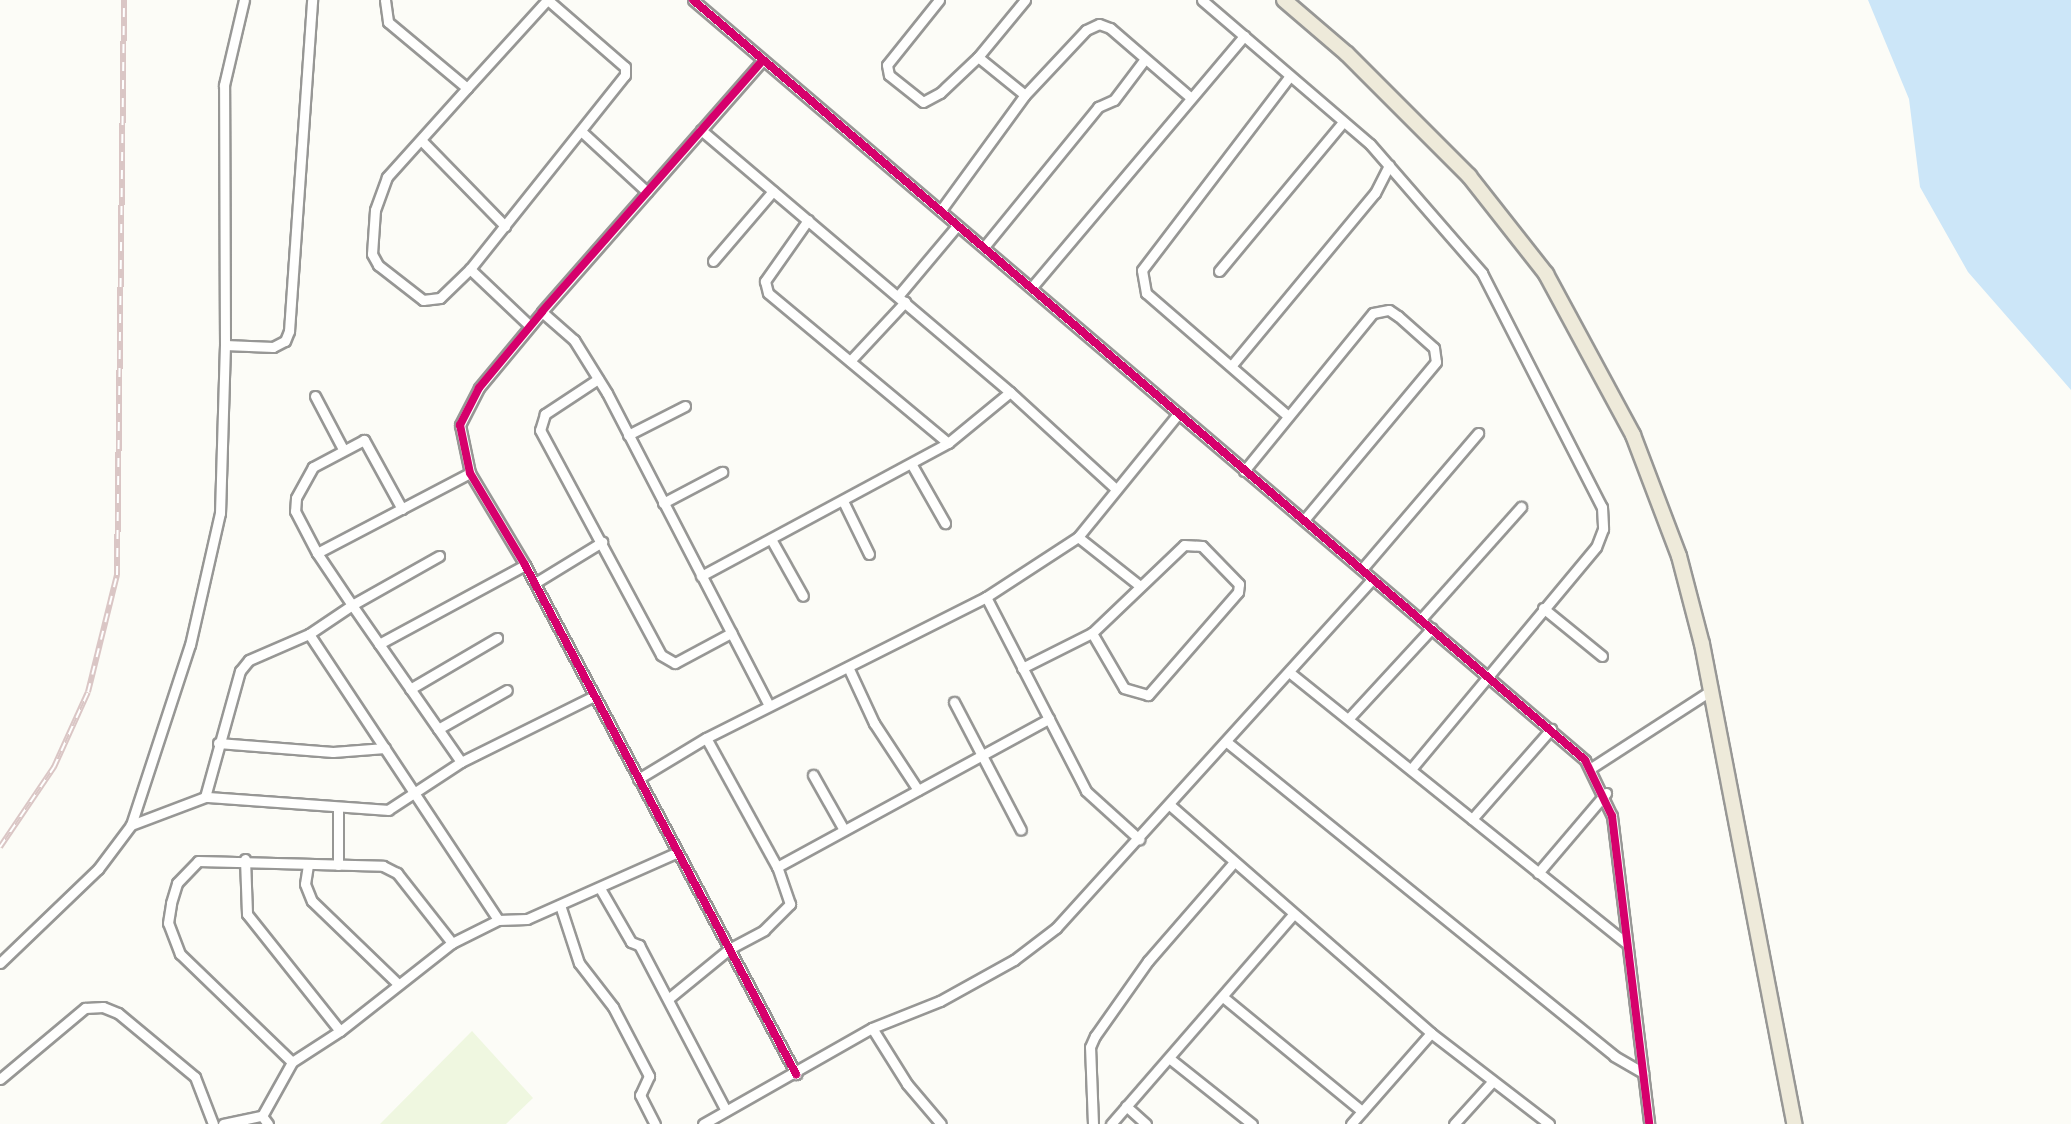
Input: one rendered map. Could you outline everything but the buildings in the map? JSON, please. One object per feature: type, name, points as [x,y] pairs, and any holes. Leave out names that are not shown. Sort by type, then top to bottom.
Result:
[{"type":"main road","points":[[1284,0],[1347,54],[1469,176],[1546,274],[1633,435],[1679,556],[1710,691],[1794,1124]]},
{"type":"street","points":[[0,963],[98,869],[131,825],[190,645],[220,513],[225,345],[224,85],[244,0]]},
{"type":"street","points":[[225,345],[273,347],[285,341],[289,331],[312,0]]},
{"type":"street","points":[[385,0],[388,22],[467,88]]},
{"type":"street","points":[[548,0],[625,67],[621,85],[470,269],[440,298],[423,300],[378,265],[372,254],[378,196],[387,177],[548,0]]},
{"type":"street","points":[[693,0],[1244,471],[1488,673],[1591,768],[1606,793],[1649,1124]]},
{"type":"street","points":[[939,0],[892,54],[889,75],[923,102],[940,93],[978,57],[1025,0]]},
{"type":"street","points":[[1202,0],[1389,165],[1482,273],[1599,496],[1603,529],[1596,547],[1411,769]]},
{"type":"street","points":[[941,210],[1025,95],[1086,30],[1099,24],[1191,98]]},
{"type":"street","points":[[1032,287],[1244,36]]},
{"type":"street","points":[[978,57],[1025,95]]},
{"type":"street","points":[[984,247],[1098,107],[1114,100],[1145,59]]},
{"type":"street","points":[[763,60],[530,326],[479,388],[460,425],[470,473],[535,583],[796,1074]]},
{"type":"street","points":[[1288,416],[1146,293],[1142,270],[1290,76]]},
{"type":"street","points":[[1219,271],[1343,122]]},
{"type":"street","points":[[701,130],[1010,392],[1116,489]]},
{"type":"street","points":[[581,131],[647,192]]},
{"type":"street","points":[[422,141],[505,226]]},
{"type":"street","points":[[1232,365],[1375,193],[1389,165]]},
{"type":"street","points":[[713,261],[773,191]]},
{"type":"street","points":[[808,220],[765,281],[766,287],[948,443]]},
{"type":"street","points":[[850,361],[956,227]]},
{"type":"street","points":[[470,269],[530,326]]},
{"type":"street","points":[[1244,471],[1373,313],[1389,310],[1398,316],[1434,348],[1432,370],[1304,520]]},
{"type":"street","points":[[542,312],[574,340],[598,379],[769,706]]},
{"type":"street","points":[[598,379],[545,414],[540,430],[666,660],[675,663],[731,633]]},
{"type":"street","points":[[701,576],[912,465],[948,443],[1010,392]]},
{"type":"street","points":[[315,396],[343,449]]},
{"type":"street","points":[[628,435],[685,406]]},
{"type":"street","points":[[638,779],[706,738],[986,597],[1078,537],[1178,414]]},
{"type":"street","points":[[1362,569],[1478,433]]},
{"type":"street","points":[[402,509],[364,440],[313,467],[296,498],[295,511],[317,553],[461,762]]},
{"type":"street","points":[[912,465],[945,523]]},
{"type":"street","points":[[663,503],[722,472]]},
{"type":"street","points":[[317,553],[470,473]]},
{"type":"street","points":[[843,501],[869,554]]},
{"type":"street","points":[[1422,618],[1521,507]]},
{"type":"street","points":[[1078,537],[1140,586]]},
{"type":"street","points":[[771,539],[803,596]]},
{"type":"street","points":[[535,583],[602,542]]},
{"type":"street","points":[[1022,668],[1092,633],[1140,586],[1192,543],[1215,555],[1239,584],[1238,592],[1148,695],[1124,688],[1092,633]]},
{"type":"street","points":[[205,797],[240,671],[249,660],[309,634],[352,605],[439,556]]},
{"type":"street","points":[[379,644],[525,565]]},
{"type":"street","points":[[703,1124],[796,1074],[872,1028],[940,1001],[1014,960],[1086,900],[1373,579]]},
{"type":"street","points":[[986,597],[1086,791],[1139,839]]},
{"type":"street","points":[[1543,608],[1602,656]]},
{"type":"street","points":[[1349,718],[1432,628]]},
{"type":"street","points":[[309,634],[498,920]]},
{"type":"street","points":[[410,689],[497,638]]},
{"type":"street","points":[[848,667],[874,723],[918,790]]},
{"type":"street","points":[[1289,672],[1625,942]]},
{"type":"street","points":[[438,729],[507,690]]},
{"type":"street","points":[[1591,768],[1710,691]]},
{"type":"street","points":[[131,825],[205,797],[388,810],[461,762],[594,696]]},
{"type":"street","points":[[954,702],[1021,830]]},
{"type":"street","points":[[777,867],[1049,719]]},
{"type":"street","points":[[1472,819],[1551,729]]},
{"type":"street","points":[[668,999],[729,949],[764,930],[790,904],[777,867],[706,738]]},
{"type":"street","points":[[218,743],[333,752],[385,748]]},
{"type":"street","points":[[1228,743],[1614,1056],[1644,1073]]},
{"type":"street","points":[[813,775],[844,830]]},
{"type":"street","points":[[1538,873],[1606,793]]},
{"type":"street","points":[[1171,806],[1292,916],[1431,1033],[1549,1124]]},
{"type":"street","points":[[338,808],[338,865]]},
{"type":"street","points":[[223,1124],[265,1120],[292,1062],[340,1031],[452,943],[498,920],[527,919],[601,890],[676,853]]},
{"type":"street","points":[[292,1062],[180,954],[171,934],[174,890],[191,866],[203,859],[245,859],[391,869],[452,943]]},
{"type":"street","points":[[245,859],[247,914],[340,1031]]},
{"type":"street","points":[[1093,1124],[1090,1047],[1095,1036],[1148,961],[1234,862]]},
{"type":"street","points":[[308,865],[305,884],[312,901],[398,984]]},
{"type":"street","points":[[601,890],[668,999],[726,1111]]},
{"type":"street","points":[[560,905],[579,963],[613,1007],[649,1076],[640,1095],[655,1124]]},
{"type":"street","points":[[1111,1124],[1292,916]]},
{"type":"street","points":[[1223,997],[1362,1111]]},
{"type":"street","points":[[0,1079],[85,1008],[103,1007],[118,1013],[195,1077],[213,1124]]},
{"type":"street","points":[[872,1028],[907,1084],[941,1124]]},
{"type":"street","points":[[1351,1124],[1431,1033]]},
{"type":"street","points":[[1169,1058],[1252,1124]]},
{"type":"street","points":[[1454,1124],[1492,1082]]},
{"type":"street","points":[[1126,1106],[1146,1124]]},
{"type":"green space","points":[[472,1031],[533,1098],[506,1124],[380,1124]]},
{"type":"water","points":[[1868,0],[2071,0],[2071,390],[1968,272],[1920,187],[1909,99]]},
{"type":"railway","points":[[0,847],[54,767],[88,692],[117,575],[124,0]]},
{"type":"cycle path","points":[[693,0],[1585,760],[1612,816],[1649,1124]]},
{"type":"cycle path","points":[[763,60],[542,312],[479,388],[460,425],[470,473],[525,565],[796,1074]]}]
